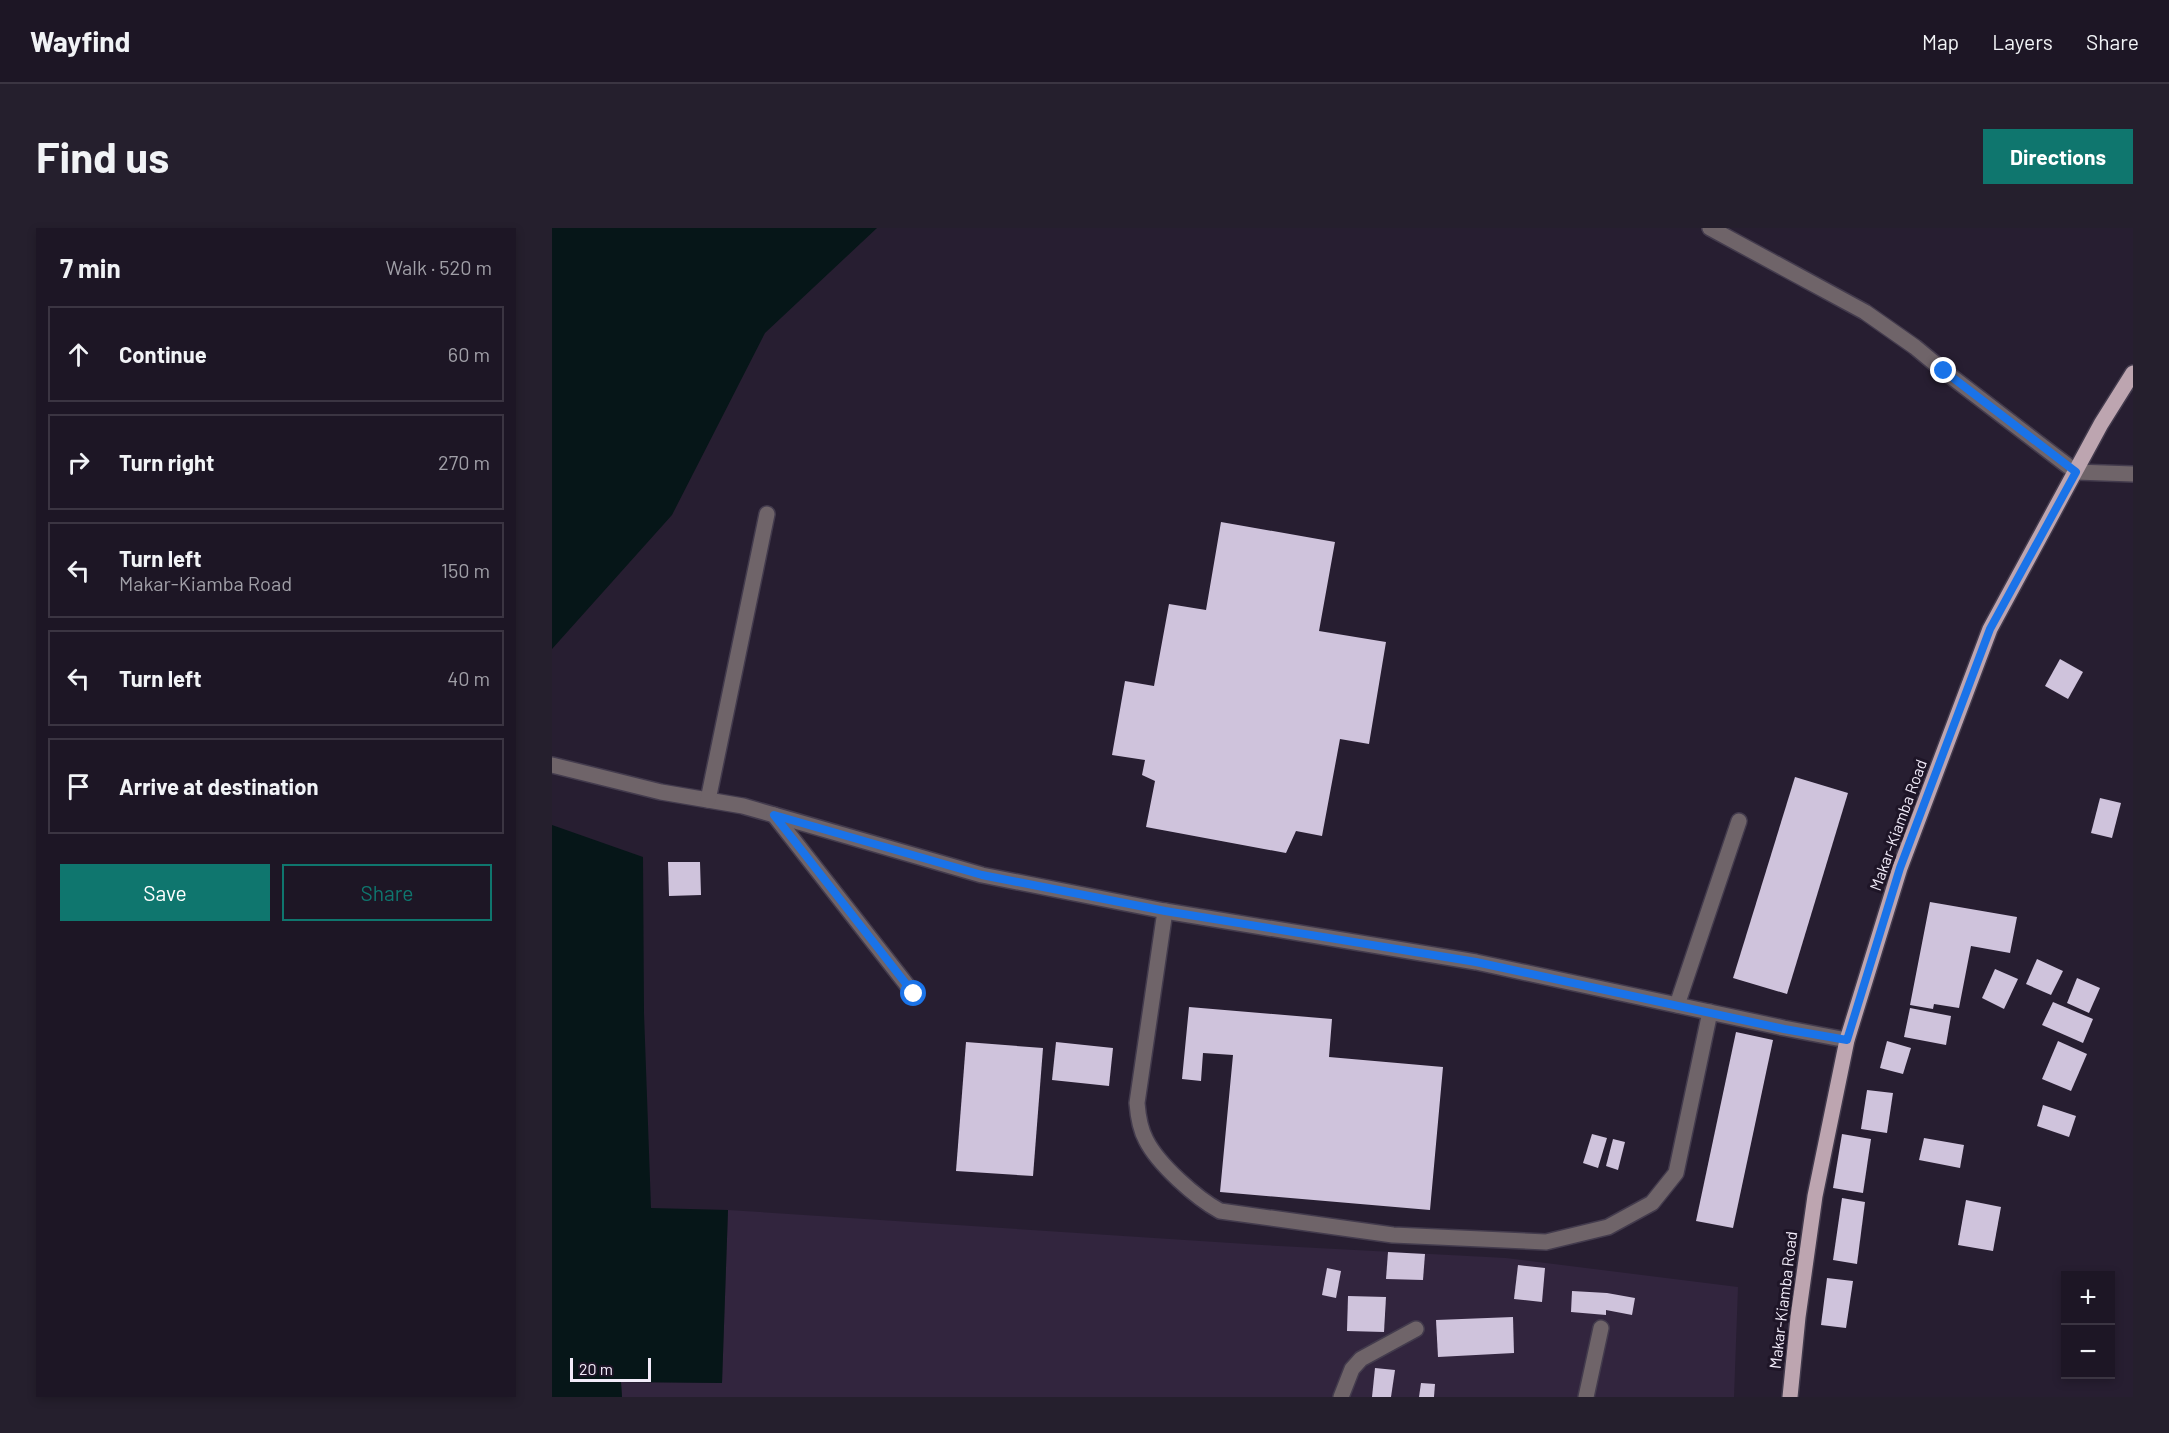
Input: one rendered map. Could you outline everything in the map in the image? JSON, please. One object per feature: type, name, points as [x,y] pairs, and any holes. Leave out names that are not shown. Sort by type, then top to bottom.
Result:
[{"type":"main road","name":"Makar-Kiamba Road","points":[[1790,1397],[1798,1317],[1815,1196],[1847,1040],[1900,868],[1990,629],[2101,424],[2133,373]]},
{"type":"street","points":[[1710,228],[1865,312],[1915,347],[2076,472],[2133,474]]},
{"type":"street","points":[[708,800],[767,514]]},
{"type":"street","points":[[552,765],[661,792],[743,806],[982,875],[1165,911],[1476,962],[1847,1040]]},
{"type":"street","points":[[774,815],[914,994]]},
{"type":"street","points":[[1677,1005],[1739,821]]},
{"type":"street","points":[[1165,911],[1137,1103],[1140,1124],[1146,1141],[1166,1167],[1202,1201],[1220,1211],[1394,1235],[1546,1242],[1608,1227],[1652,1203],[1676,1173],[1710,1012]]},
{"type":"street","points":[[1586,1397],[1601,1328]]},
{"type":"street","points":[[1341,1397],[1352,1369],[1361,1359],[1416,1329]]},
{"type":"shaded area","points":[[552,228],[877,228],[765,333],[672,515],[552,649]]},
{"type":"shaded area","points":[[552,825],[643,857],[644,1013],[651,1208],[728,1210],[722,1383],[621,1382],[622,1397],[552,1397]]},
{"type":"shaded area","points":[[728,1210],[1262,1245],[1506,1258],[1738,1287],[1734,1397],[622,1397],[621,1382],[722,1383]]},
{"type":"building","points":[[1221,522],[1335,542],[1319,631],[1386,642],[1369,744],[1340,739],[1322,836],[1296,831],[1286,853],[1146,827],[1155,781],[1142,775],[1145,760],[1112,755],[1125,681],[1154,686],[1169,604],[1206,610]]},
{"type":"building","points":[[2060,659],[2083,672],[2068,699],[2045,686]]},
{"type":"building","points":[[1795,777],[1848,793],[1787,994],[1733,978]]},
{"type":"building","points":[[2100,798],[2121,803],[2112,838],[2091,833]]},
{"type":"building","points":[[668,862],[700,862],[701,895],[669,896]]},
{"type":"building","points":[[1930,902],[2017,917],[2010,953],[1971,946],[1959,1008],[1934,1004],[1933,1009],[1910,1005]]},
{"type":"building","points":[[2037,959],[2063,971],[2051,995],[2026,984]]},
{"type":"building","points":[[1995,969],[2018,979],[2004,1009],[1982,998]]},
{"type":"building","points":[[2077,978],[2100,988],[2089,1013],[2067,1003]]},
{"type":"building","points":[[2053,1002],[2093,1019],[2083,1043],[2042,1025]]},
{"type":"building","points":[[1189,1007],[1332,1019],[1329,1057],[1443,1067],[1430,1210],[1220,1192],[1233,1055],[1203,1053],[1201,1081],[1182,1079]]},
{"type":"building","points":[[1910,1008],[1951,1016],[1946,1045],[1904,1037]]},
{"type":"building","points":[[1736,1032],[1773,1040],[1733,1228],[1696,1221]]},
{"type":"building","points":[[1887,1041],[1911,1048],[1903,1074],[1880,1068]]},
{"type":"building","points":[[2058,1041],[2087,1054],[2071,1091],[2042,1079]]},
{"type":"building","points":[[966,1042],[1043,1048],[1033,1176],[956,1171]]},
{"type":"building","points":[[1056,1042],[1113,1048],[1109,1086],[1052,1080]]},
{"type":"building","points":[[1867,1090],[1893,1093],[1887,1133],[1861,1129]]},
{"type":"building","points":[[2043,1105],[2076,1116],[2069,1137],[2037,1126]]},
{"type":"building","points":[[1592,1134],[1607,1138],[1598,1168],[1583,1163]]},
{"type":"building","points":[[1842,1134],[1871,1139],[1863,1193],[1833,1188]]},
{"type":"building","points":[[1924,1138],[1964,1145],[1960,1168],[1919,1160]]},
{"type":"building","points":[[1613,1139],[1625,1142],[1618,1170],[1606,1166]]},
{"type":"building","points":[[1842,1198],[1865,1202],[1857,1264],[1833,1260]]},
{"type":"building","points":[[1966,1200],[2001,1207],[1993,1251],[1958,1245]]},
{"type":"building","points":[[1388,1252],[1425,1254],[1423,1280],[1386,1279]]},
{"type":"building","points":[[1518,1265],[1545,1268],[1542,1302],[1514,1299]]},
{"type":"building","points":[[1327,1268],[1341,1271],[1336,1298],[1322,1295]]},
{"type":"building","points":[[1827,1278],[1853,1281],[1846,1328],[1821,1325]]},
{"type":"building","points":[[1572,1291],[1607,1293],[1635,1298],[1632,1315],[1606,1310],[1606,1315],[1571,1312]]},
{"type":"building","points":[[1348,1296],[1386,1297],[1384,1332],[1347,1331]]},
{"type":"building","points":[[1513,1317],[1514,1353],[1438,1357],[1436,1320]]},
{"type":"building","points":[[1375,1368],[1395,1370],[1391,1397],[1372,1397]]},
{"type":"building","points":[[1421,1383],[1435,1384],[1434,1397],[1419,1397]]},
{"type":"route","points":[[914,994],[774,815],[982,875],[1165,911],[1476,962],[1784,1029],[1847,1040],[1900,868],[1990,629],[2076,472],[1944,371]]}]
